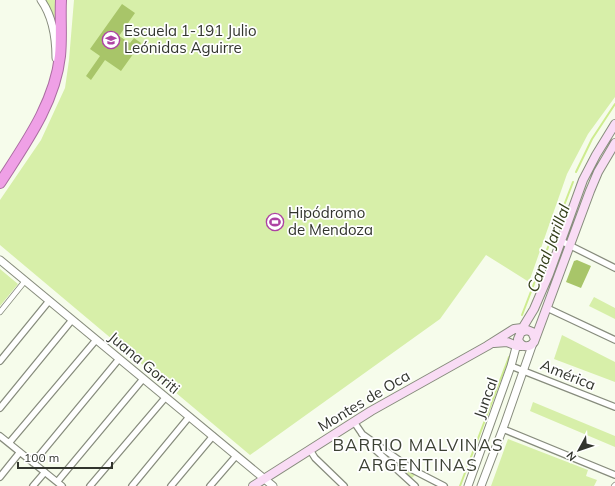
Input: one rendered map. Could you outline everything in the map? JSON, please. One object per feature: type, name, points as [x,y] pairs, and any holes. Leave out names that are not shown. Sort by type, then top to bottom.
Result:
[{"type":"highway","points":[[0,183],[34,129],[50,95],[56,78],[60,55],[61,0]]},
{"type":"main road","points":[[521,337],[539,298],[583,180],[615,124]]},
{"type":"main road","points":[[521,337],[527,347],[534,341],[598,172],[615,143]]},
{"type":"main road","name":"Montes de Oca","points":[[253,486],[371,411],[491,344],[514,329],[521,337],[508,342],[491,344]]},
{"type":"main road","points":[[521,337],[532,332],[534,341]]},
{"type":"street","points":[[41,0],[47,9],[55,37],[56,78]]},
{"type":"street","points":[[561,241],[615,268]]},
{"type":"street","name":"Juana Gorriti","points":[[0,260],[272,486]]},
{"type":"street","points":[[0,312],[25,281]]},
{"type":"street","points":[[0,361],[49,301]]},
{"type":"street","points":[[547,308],[615,340]]},
{"type":"street","points":[[0,408],[72,320]]},
{"type":"street","name":"Juncal","points":[[468,486],[521,337]]},
{"type":"street","points":[[9,443],[96,340]]},
{"type":"street","name":"Juncal","points":[[481,486],[534,341]]},
{"type":"street","points":[[33,462],[119,359]]},
{"type":"street","name":"América","points":[[511,366],[615,407]]},
{"type":"street","points":[[0,436],[60,484],[143,379]]},
{"type":"street","points":[[90,486],[165,398]]},
{"type":"street","points":[[132,486],[190,417]]},
{"type":"street","points":[[354,422],[369,444],[415,486]]},
{"type":"street","points":[[503,429],[615,476]]},
{"type":"street","points":[[362,434],[413,470],[444,486]]},
{"type":"street","points":[[171,486],[213,436]]},
{"type":"street","points":[[310,450],[315,458],[344,486]]},
{"type":"street","points":[[0,477],[20,452]]},
{"type":"street","points":[[210,486],[236,456]]},
{"type":"street","points":[[33,486],[45,472]]},
{"type":"green space","points":[[44,0],[58,0],[57,27]]},
{"type":"green space","name":"Hipódromo de Mendoza","points":[[74,0],[615,0],[615,97],[588,134],[567,174],[529,282],[486,255],[440,319],[250,455],[0,245],[0,200],[41,140],[65,88]]},
{"type":"green space","points":[[0,269],[18,284],[0,306]]},
{"type":"green space","points":[[594,297],[615,308],[615,319],[589,306]]},
{"type":"green space","points":[[562,335],[615,362],[615,382],[554,359]]},
{"type":"green space","points":[[533,402],[615,436],[615,447],[530,411]]},
{"type":"green space","points":[[508,439],[588,470],[586,476],[597,480],[594,486],[491,486]]},
{"type":"green space","points":[[375,446],[415,475],[411,479]]},
{"type":"building","name":"Escuela 1-191 Julio Leónidas Aguirre","points":[[122,4],[135,13],[119,36],[130,43],[134,38],[141,43],[121,71],[105,60],[91,80],[86,76],[100,56],[90,49]]},
{"type":"building","points":[[577,260],[591,266],[581,288],[566,282],[574,261]]},
{"type":"waterway","name":"Canal Jarillal","points":[[576,172],[592,139],[615,104]]},
{"type":"waterway","name":"Canal Jarillal","points":[[522,315],[573,182]]},
{"type":"waterway","name":"Canal Jarillal","points":[[460,486],[509,357]]},
{"type":"place","name":"Escuela 1-191 Julio Leónidas Aguirre","points":[[111,40]]},
{"type":"place","name":"Hipódromo de Mendoza","points":[[275,222]]},
{"type":"district","name":"BARRIO MALVINAS ARGENTINAS","points":[[418,455]]}]
